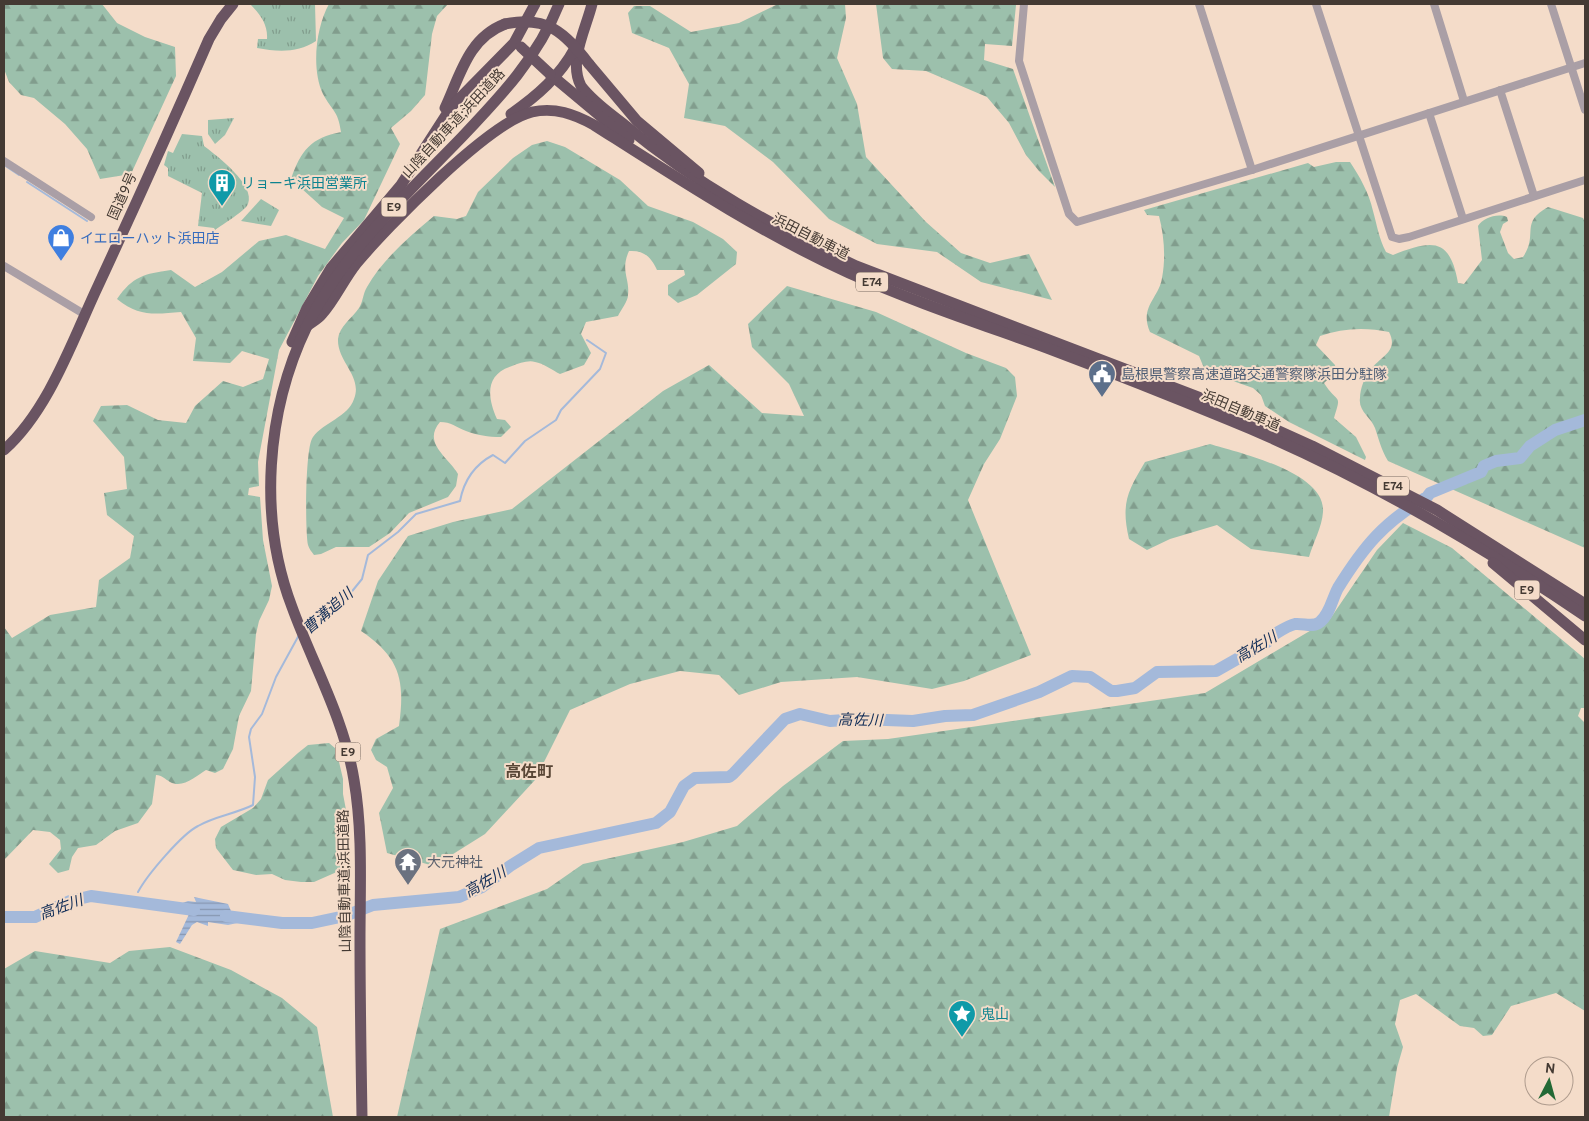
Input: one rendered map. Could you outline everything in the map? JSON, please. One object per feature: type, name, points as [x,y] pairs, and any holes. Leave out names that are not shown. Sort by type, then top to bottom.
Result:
[{"type":"highway","name":"国道9号","points":[[4,450],[26,427],[44,398],[209,39],[233,4]]},
{"type":"highway","name":"山陰自動車道;浜田道路","points":[[362,1117],[360,854],[357,800],[348,752],[335,711],[284,587],[271,507],[274,436],[285,385],[307,326],[332,281],[363,242],[490,108],[520,72],[542,40],[559,4]]},
{"type":"highway","points":[[274,436],[274,412],[286,359],[307,308],[332,268],[396,191],[456,102],[520,35],[534,6]]},
{"type":"highway","points":[[307,326],[322,314],[344,280],[370,249],[482,136],[524,105],[552,76],[576,46],[591,8]]},
{"type":"highway","name":"E74","points":[[591,8],[575,63],[578,82],[584,91],[663,157],[697,180],[759,216]]},
{"type":"highway","points":[[425,150],[469,54],[488,32],[505,24],[524,21],[553,27],[567,38],[637,121],[708,180],[759,216]]},
{"type":"highway","points":[[520,35],[521,47],[600,118],[703,194]]},
{"type":"highway","points":[[441,178],[508,122],[525,114],[551,110],[567,112],[584,120],[703,194]]},
{"type":"highway","name":"浜田自動車道","points":[[703,194],[805,252],[851,274],[939,309],[1052,345]]},
{"type":"highway","name":"浜田自動車道","points":[[759,216],[856,266],[1230,415],[1398,488],[1468,538],[1585,616]]},
{"type":"highway","name":"浜田自動車道","points":[[1310,450],[1432,519]]},
{"type":"highway","name":"E9","points":[[1432,519],[1585,594]]},
{"type":"highway","name":"浜田自動車道","points":[[1468,538],[1585,604]]},
{"type":"highway","name":"E9","points":[[1468,538],[1585,640]]},
{"type":"street","points":[[1024,4],[1019,61],[1069,214],[1074,221],[1083,222],[1585,63]]},
{"type":"street","points":[[1199,4],[1252,170]]},
{"type":"street","points":[[1316,4],[1392,236],[1404,238],[1585,180]]},
{"type":"street","points":[[1434,4],[1464,101]]},
{"type":"street","points":[[1551,4],[1585,110]]},
{"type":"street","points":[[1500,90],[1534,196]]},
{"type":"street","points":[[1429,112],[1463,219]]},
{"type":"street","points":[[4,161],[91,216]]},
{"type":"street","points":[[4,266],[84,314]]},
{"type":"green space","points":[[4,4],[102,4],[117,23],[145,37],[175,47],[176,76],[131,174],[100,179],[87,149],[65,124],[34,98],[21,95],[9,82],[4,69]]},
{"type":"green space","points":[[250,4],[315,4],[316,41],[295,50],[257,48],[258,39],[267,39],[267,34],[263,20]]},
{"type":"green space","points":[[329,4],[448,4],[437,16],[432,34],[425,95],[411,111],[391,128],[400,144],[364,220],[342,243],[318,276],[279,350],[258,462],[259,486],[249,488],[248,495],[260,497],[263,540],[272,586],[269,600],[259,621],[256,634],[251,691],[239,716],[233,749],[223,769],[215,773],[206,770],[189,781],[180,784],[175,784],[162,776],[156,775],[152,804],[138,823],[115,831],[96,845],[78,848],[72,857],[69,870],[58,873],[49,864],[61,849],[60,840],[50,832],[33,830],[4,860],[4,627],[12,638],[50,615],[96,607],[99,580],[130,558],[134,536],[107,515],[104,493],[127,489],[124,457],[93,421],[101,406],[127,405],[158,420],[186,423],[195,406],[223,381],[243,387],[263,379],[269,359],[242,351],[230,363],[193,361],[196,338],[181,312],[155,314],[140,312],[117,299],[128,285],[140,277],[171,270],[195,287],[222,272],[259,241],[286,235],[325,249],[344,218],[322,207],[291,179],[299,160],[308,147],[322,138],[341,132],[336,115],[323,94],[317,73],[318,36]]},
{"type":"green space","points":[[778,4],[845,4],[846,18],[837,58],[857,104],[866,157],[926,222],[961,253],[990,263],[1029,254],[1052,300],[981,282],[937,252],[877,244],[829,219],[773,162],[725,126],[684,118],[689,84],[669,48],[632,33],[628,13],[634,6],[650,6],[691,32],[739,23]]},
{"type":"green space","points":[[876,4],[1016,5],[1012,46],[985,44],[984,60],[1013,69],[1055,187],[1026,155],[1009,123],[987,97],[926,71],[892,69],[883,58]]},
{"type":"green space","points":[[234,118],[225,135],[215,144],[208,134],[208,120]]},
{"type":"green space","points":[[182,134],[202,136],[204,146],[234,172],[246,188],[249,196],[246,207],[215,230],[214,228],[198,226],[202,193],[168,176],[168,168],[164,165],[168,151],[173,153]]},
{"type":"green space","points":[[547,141],[565,147],[620,180],[648,206],[693,222],[723,239],[737,252],[736,264],[697,295],[678,303],[668,295],[668,285],[685,275],[684,270],[657,270],[646,255],[629,251],[625,264],[628,289],[627,300],[618,316],[586,322],[581,334],[591,353],[584,365],[560,374],[533,361],[518,364],[503,370],[497,375],[491,387],[491,403],[497,419],[505,420],[511,427],[501,437],[474,434],[440,422],[435,430],[435,443],[458,474],[456,486],[448,497],[409,513],[390,533],[369,547],[336,547],[314,555],[308,545],[306,523],[306,489],[310,444],[313,437],[323,427],[347,410],[354,399],[356,391],[353,376],[341,355],[339,347],[338,339],[341,331],[359,308],[366,289],[380,267],[406,240],[434,216],[457,219],[466,216],[478,192],[513,158],[532,145]]},
{"type":"green space","points":[[1336,162],[1350,162],[1361,179],[1386,252],[1393,255],[1418,247],[1437,246],[1450,257],[1455,268],[1458,283],[1464,284],[1482,260],[1478,226],[1487,219],[1495,216],[1507,217],[1508,221],[1503,224],[1500,232],[1508,253],[1514,259],[1523,257],[1530,242],[1534,218],[1548,207],[1583,218],[1585,222],[1585,548],[1388,461],[1375,428],[1360,403],[1363,382],[1375,364],[1390,349],[1392,339],[1389,332],[1372,329],[1337,331],[1320,336],[1316,345],[1335,365],[1336,372],[1324,383],[1338,401],[1334,418],[1356,437],[1366,457],[1365,460],[1289,422],[1265,406],[1261,395],[1253,388],[1213,374],[1204,368],[1199,356],[1150,332],[1147,323],[1148,309],[1162,278],[1164,247],[1159,216],[1147,215],[1144,210],[1308,163],[1314,167]]},
{"type":"green space","points":[[261,199],[279,210],[271,226],[241,221]]},
{"type":"green space","points":[[787,286],[876,312],[966,353],[1006,368],[1015,377],[1017,396],[1000,439],[984,464],[968,500],[1031,655],[964,681],[932,689],[857,677],[781,682],[739,695],[719,675],[680,671],[630,684],[570,710],[535,780],[485,834],[434,866],[387,853],[379,813],[393,788],[387,767],[376,760],[371,750],[376,739],[399,726],[401,710],[400,683],[392,661],[385,651],[361,631],[378,581],[408,536],[453,522],[512,509],[663,391],[709,365],[762,413],[804,416],[789,384],[752,347],[748,324]]},
{"type":"green space","points":[[1210,444],[1278,466],[1296,475],[1311,486],[1320,498],[1323,512],[1309,557],[1251,549],[1217,525],[1170,539],[1147,550],[1129,539],[1126,516],[1127,499],[1145,462]]},
{"type":"green space","points":[[1403,523],[1452,548],[1585,659],[1585,708],[1581,708],[1578,716],[1585,723],[1585,1011],[1556,993],[1511,1006],[1492,1035],[1483,1036],[1474,1028],[1460,1026],[1416,994],[1400,1000],[1395,1024],[1403,1047],[1397,1068],[1389,1117],[397,1117],[440,929],[547,889],[583,864],[683,842],[737,826],[783,786],[843,741],[888,739],[1205,693],[1330,619],[1377,550]]},
{"type":"green space","points":[[329,743],[336,749],[343,779],[343,794],[350,831],[345,864],[339,871],[314,882],[285,880],[272,874],[256,875],[233,870],[216,848],[215,839],[221,827],[253,808],[261,799],[268,780],[308,745]]},
{"type":"green space","points":[[170,947],[231,970],[282,998],[317,1027],[333,1117],[4,1117],[4,969],[35,951],[110,963],[129,951]]},
{"type":"water","points":[[194,897],[228,904],[231,911],[243,915],[242,922],[228,925],[208,922],[208,926],[197,922],[192,925],[180,944],[176,942],[190,912],[180,912],[176,909],[177,905],[188,901],[196,902]]},
{"type":"waterway","points":[[4,165],[19,175]]},
{"type":"waterway","points":[[27,182],[87,221]]},
{"type":"waterway","name":"曹溝追川","points":[[305,627],[320,614],[349,595],[362,579],[368,555],[398,532],[416,514],[460,501],[467,480],[480,463],[493,455],[505,463],[525,441],[556,420],[561,410],[600,369],[606,353],[587,340]]},
{"type":"waterway","name":"高佐川","points":[[226,916],[282,923],[312,923],[345,916],[373,905],[459,897],[482,887],[510,866],[539,848],[656,823],[670,812],[684,786],[695,778],[729,777],[785,719],[800,714],[830,721],[860,719],[913,721],[945,716],[973,715],[1039,692],[1072,676],[1090,677],[1111,691],[1117,691],[1135,688],[1157,672],[1216,671],[1267,642],[1268,638],[1288,626],[1295,624],[1314,625],[1320,622],[1329,611],[1338,588],[1366,547],[1387,526],[1430,493],[1481,472],[1484,466],[1496,461],[1520,458],[1530,446],[1555,430],[1585,420]]},
{"type":"waterway","name":"曹溝追川","points":[[138,892],[165,856],[191,830],[211,820],[253,805],[255,777],[249,737],[251,729],[262,714],[276,677],[299,635]]},
{"type":"waterway","name":"高佐川","points":[[4,917],[35,917],[70,901],[91,896],[194,910]]},
{"type":"place","name":"リョーキ浜田営業所","points":[[222,207]]},
{"type":"place","name":"イエローハット浜田店","points":[[61,262]]},
{"type":"place","name":"島根県警察高速道路交通警察隊浜田分駐隊","points":[[1102,398]]},
{"type":"place","name":"大元神社","points":[[408,886]]},
{"type":"place","name":"鬼山","points":[[962,1038]]},
{"type":"district","name":"高佐町","points":[[529,771]]}]
